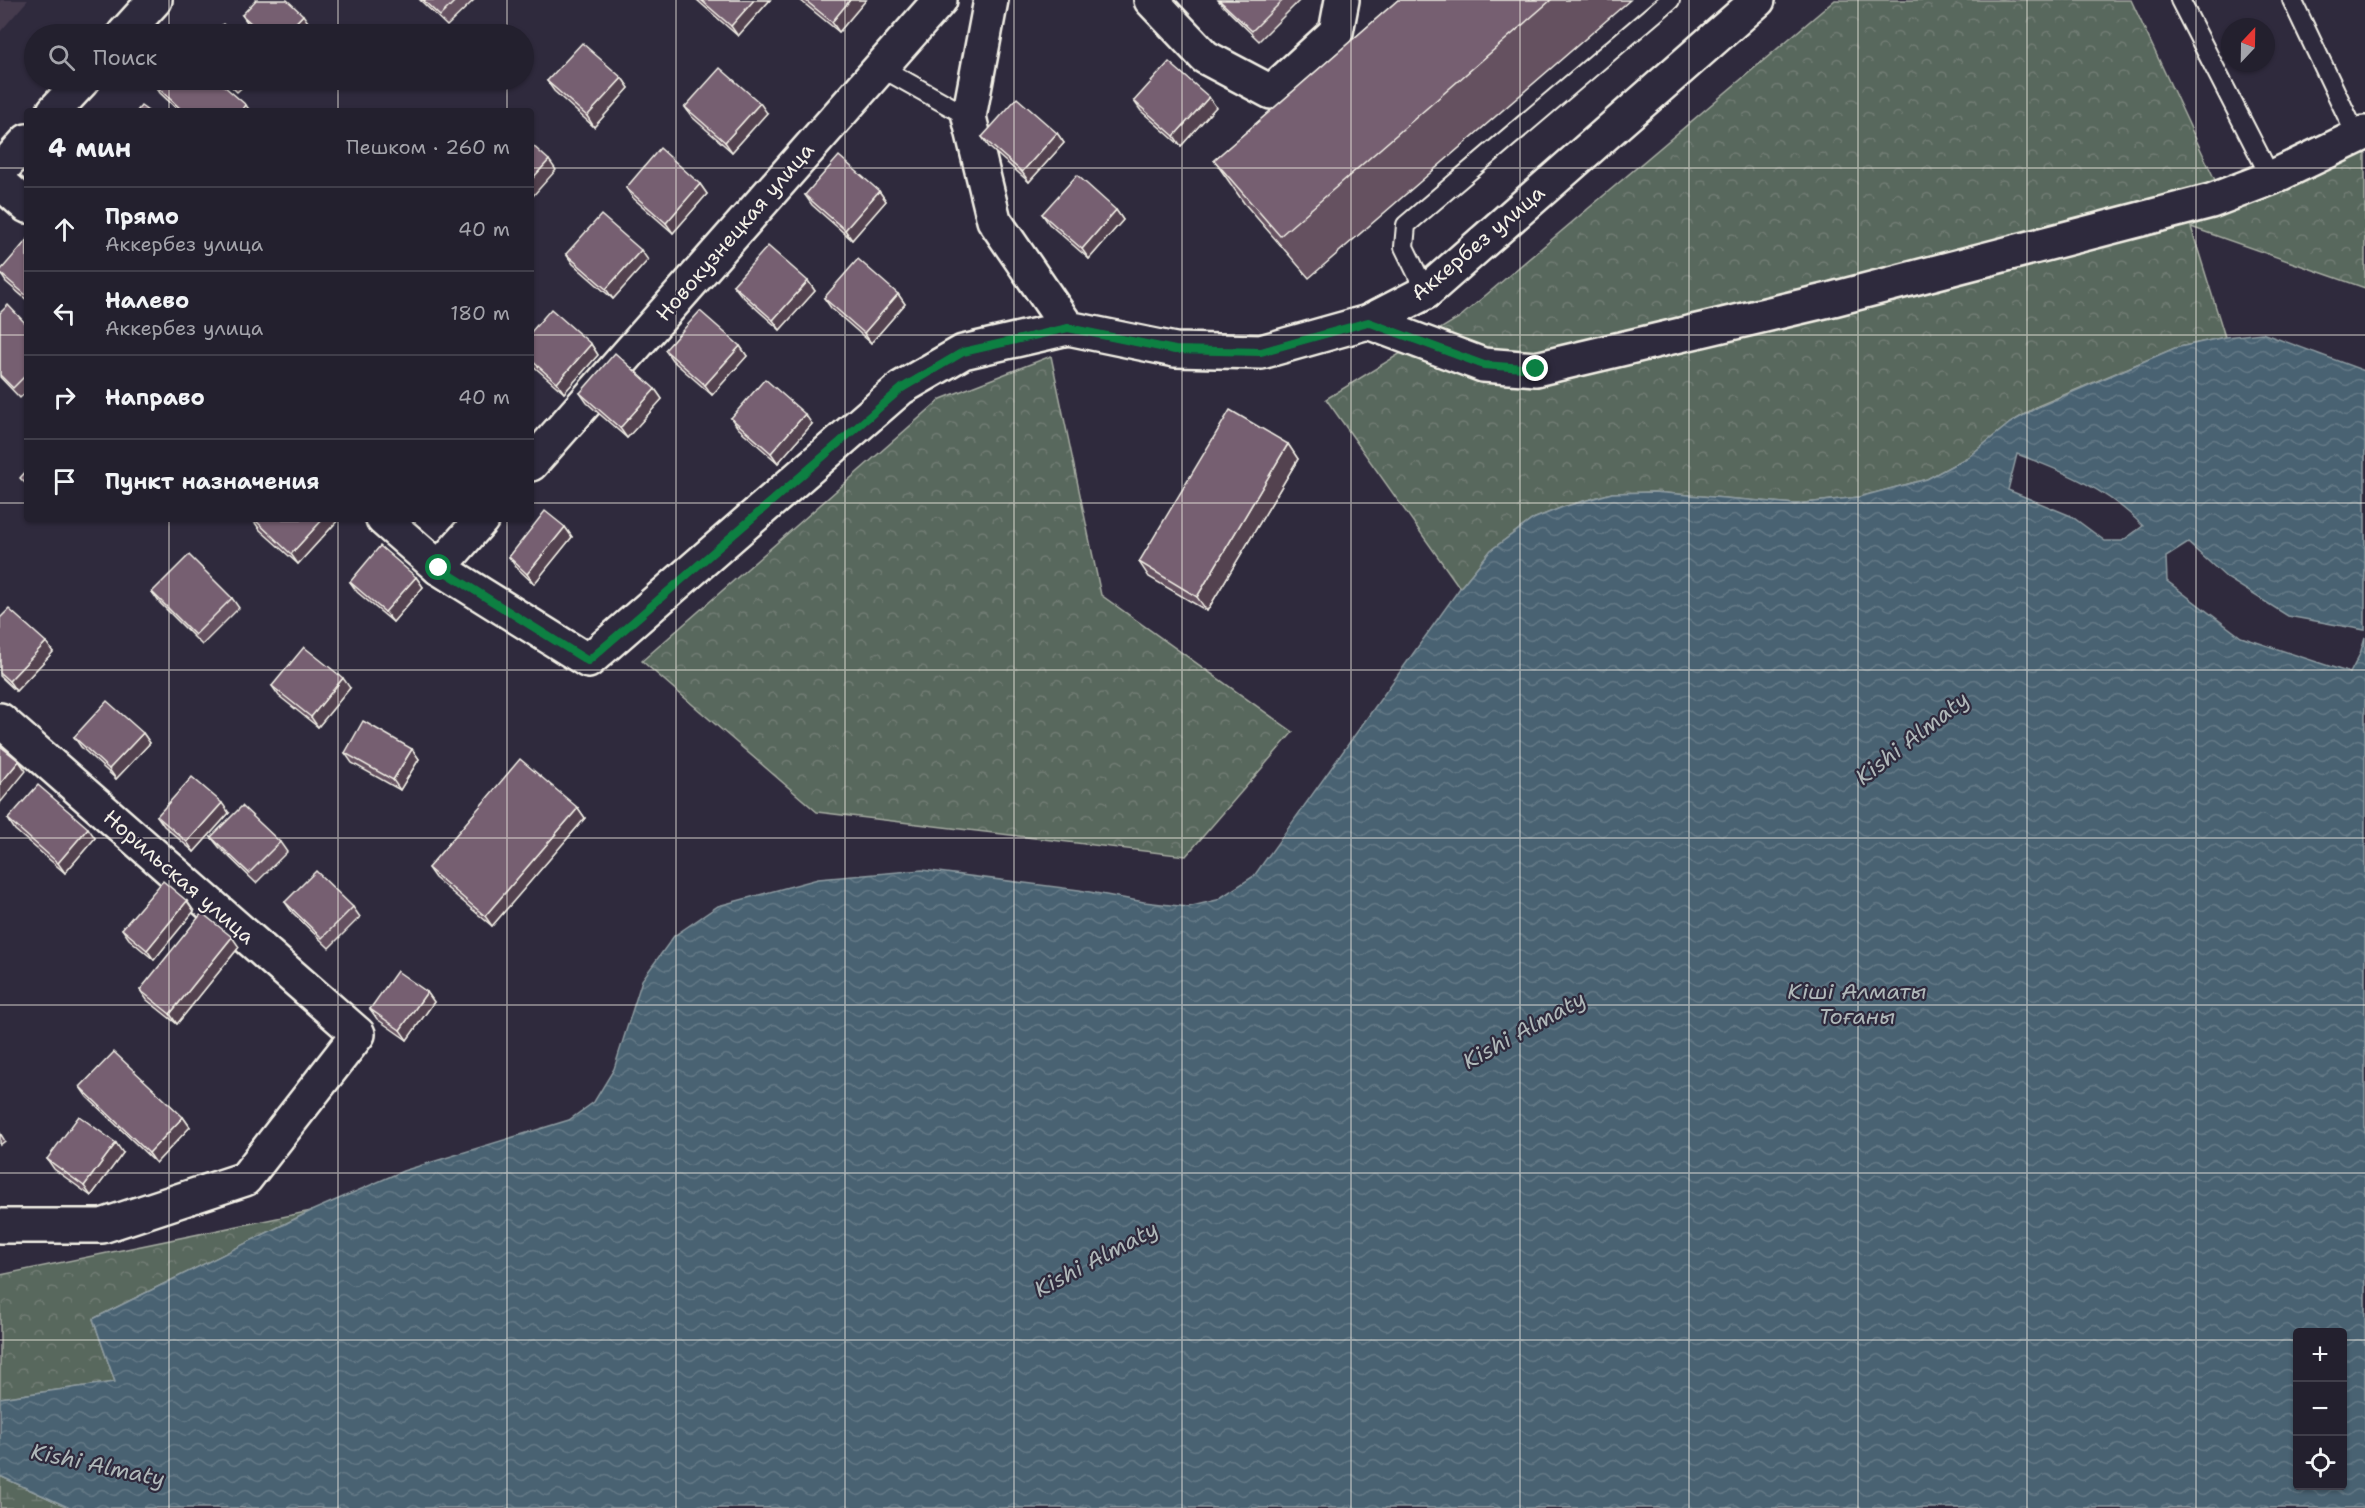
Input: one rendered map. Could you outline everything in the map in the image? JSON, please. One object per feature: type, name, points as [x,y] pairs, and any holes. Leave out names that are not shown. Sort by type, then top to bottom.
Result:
[{"type":"street","points":[[133,24],[155,0]]},
{"type":"street","name":"Новокузнецкая улица","points":[[534,461],[940,0]]},
{"type":"street","points":[[991,0],[969,117],[994,220],[1068,328]]},
{"type":"street","points":[[1151,0],[1205,57],[1272,92],[1335,32],[1342,0]]},
{"type":"street","name":"Аккербез улица","points":[[386,522],[439,568],[588,661],[902,388],[963,352],[1068,328],[1175,350],[1261,352],[1368,322],[1426,292],[1758,0]]},
{"type":"street","points":[[57,108],[74,90]]},
{"type":"street","points":[[1368,322],[1484,365],[1536,369],[1833,299],[2211,201],[2271,178],[2361,135]]},
{"type":"street","points":[[0,171],[24,144]]},
{"type":"street","points":[[0,182],[24,203]]},
{"type":"street","points":[[439,568],[479,522]]},
{"type":"street","name":"Норильская улица","points":[[0,720],[358,1034],[246,1179],[102,1226],[0,1226]]},
{"type":"lane","points":[[1426,292],[1404,247],[1406,225],[1670,0]]},
{"type":"lane","points":[[2180,0],[2271,178]]},
{"type":"lane","points":[[2292,0],[2361,135]]},
{"type":"lane","points":[[880,67],[969,117]]},
{"type":"shaded area","points":[[0,0],[28,0],[0,32]]},
{"type":"green space","points":[[1835,0],[2131,0],[2221,193],[2192,226],[2365,149],[2365,288],[2191,227],[2225,337],[2175,348],[2038,406],[2010,423],[1968,457],[1927,479],[1859,497],[1796,504],[1653,492],[1612,493],[1563,507],[1533,519],[1491,550],[1460,588],[1326,399],[1460,317]]},
{"type":"green space","points":[[1051,356],[1101,595],[1293,732],[1186,856],[817,812],[642,661],[941,399]]},
{"type":"green space","points":[[311,1211],[93,1319],[115,1382],[0,1398],[0,1275]]},
{"type":"green space","points":[[0,1476],[70,1508],[0,1508]]},
{"type":"water","name":"Кіші Алматы Тоғаны","points":[[2262,333],[2365,371],[2365,630],[2288,616],[2227,578],[2188,543],[2166,557],[2167,581],[2241,637],[2350,673],[2360,654],[2365,637],[2365,1508],[70,1508],[0,1476],[0,1398],[115,1382],[93,1319],[311,1211],[403,1171],[569,1120],[594,1102],[614,1069],[642,980],[674,936],[718,906],[818,879],[922,870],[1079,890],[1144,902],[1188,907],[1217,900],[1254,876],[1460,588],[1491,550],[1533,519],[1563,507],[1612,493],[1653,492],[1796,504],[1859,497],[1927,479],[1968,457],[2010,423],[2038,407],[2175,348],[2225,337]],"holes":[[[2017,454],[2052,468],[2100,492],[2143,526],[2122,541],[2105,541],[2071,516],[2008,490]]]},
{"type":"building","points":[[256,0],[287,0],[303,15],[294,24],[252,24],[242,15]]},
{"type":"building","points":[[423,0],[456,0],[440,16]]},
{"type":"building","points":[[701,0],[754,0],[731,26]]},
{"type":"building","points":[[805,0],[850,0],[832,22]]},
{"type":"building","points":[[1219,0],[1283,0],[1252,31]]},
{"type":"building","points":[[1398,0],[1551,0],[1280,236],[1214,160]]},
{"type":"building","points":[[582,43],[622,78],[587,116],[547,81]]},
{"type":"building","points":[[1169,62],[1209,97],[1174,136],[1134,101]]},
{"type":"building","points":[[720,68],[760,103],[725,142],[685,107]]},
{"type":"building","points":[[160,90],[229,90],[246,105],[244,108],[180,108]]},
{"type":"building","points":[[1017,98],[1057,133],[1022,172],[982,137]]},
{"type":"building","points":[[534,147],[549,160],[534,177]]},
{"type":"building","points":[[660,148],[700,184],[666,223],[626,188]]},
{"type":"building","points":[[839,156],[879,191],[845,230],[805,195]]},
{"type":"building","points":[[1077,175],[1116,210],[1082,249],[1042,214]]},
{"type":"building","points":[[601,215],[641,250],[606,289],[566,254]]},
{"type":"building","points":[[24,243],[24,293],[0,271]]},
{"type":"building","points":[[768,246],[808,281],[773,320],[733,285]]},
{"type":"building","points":[[858,259],[898,294],[864,333],[824,298]]},
{"type":"building","points":[[8,305],[24,322],[24,377],[13,388],[0,375],[0,313]]},
{"type":"building","points":[[551,309],[591,344],[557,383],[534,363],[534,329]]},
{"type":"building","points":[[700,311],[740,346],[705,385],[665,350]]},
{"type":"building","points":[[615,353],[655,389],[620,428],[580,393]]},
{"type":"building","points":[[765,379],[805,414],[771,453],[731,418]]},
{"type":"building","points":[[1230,410],[1288,444],[1197,597],[1139,562]]},
{"type":"building","points":[[545,511],[565,527],[527,574],[509,557]]},
{"type":"building","points":[[257,522],[320,522],[291,554]]},
{"type":"building","points":[[380,546],[416,577],[385,612],[350,582]]},
{"type":"building","points":[[189,555],[232,598],[195,635],[152,592]]},
{"type":"building","points":[[9,609],[46,642],[9,681],[0,673],[0,618]]},
{"type":"building","points":[[304,647],[343,678],[311,717],[272,686]]},
{"type":"building","points":[[107,701],[143,733],[109,769],[74,737]]},
{"type":"building","points":[[363,721],[412,749],[393,780],[345,753]]},
{"type":"building","points":[[0,746],[19,761],[0,784]]},
{"type":"building","points":[[520,759],[578,808],[485,916],[428,868]]},
{"type":"building","points":[[192,777],[222,803],[187,842],[157,816]]},
{"type":"building","points":[[38,785],[88,828],[58,863],[8,819]]},
{"type":"building","points":[[242,806],[280,842],[249,873],[211,837]]},
{"type":"building","points":[[316,871],[353,907],[322,938],[285,902]]},
{"type":"building","points":[[163,881],[187,901],[147,950],[122,929]]},
{"type":"building","points":[[202,913],[232,937],[170,1014],[140,990]]},
{"type":"building","points":[[397,971],[427,992],[400,1030],[370,1009]]},
{"type":"building","points":[[114,1052],[183,1117],[149,1153],[80,1087]]},
{"type":"building","points":[[79,1116],[116,1143],[84,1186],[47,1159]]},
{"type":"route","points":[[439,568],[588,661],[902,388],[963,352],[1068,328],[1175,350],[1261,352],[1368,322],[1484,365],[1536,369]]},
{"type":"water label","name":"Kіshі Almaty","points":[[1912,738]]},
{"type":"water label","name":"Kіshі Almaty","points":[[1524,1030]]},
{"type":"water label","name":"Kіshі Almaty","points":[[1096,1259]]},
{"type":"water label","name":"Kіshі Almaty","points":[[98,1465]]}]
